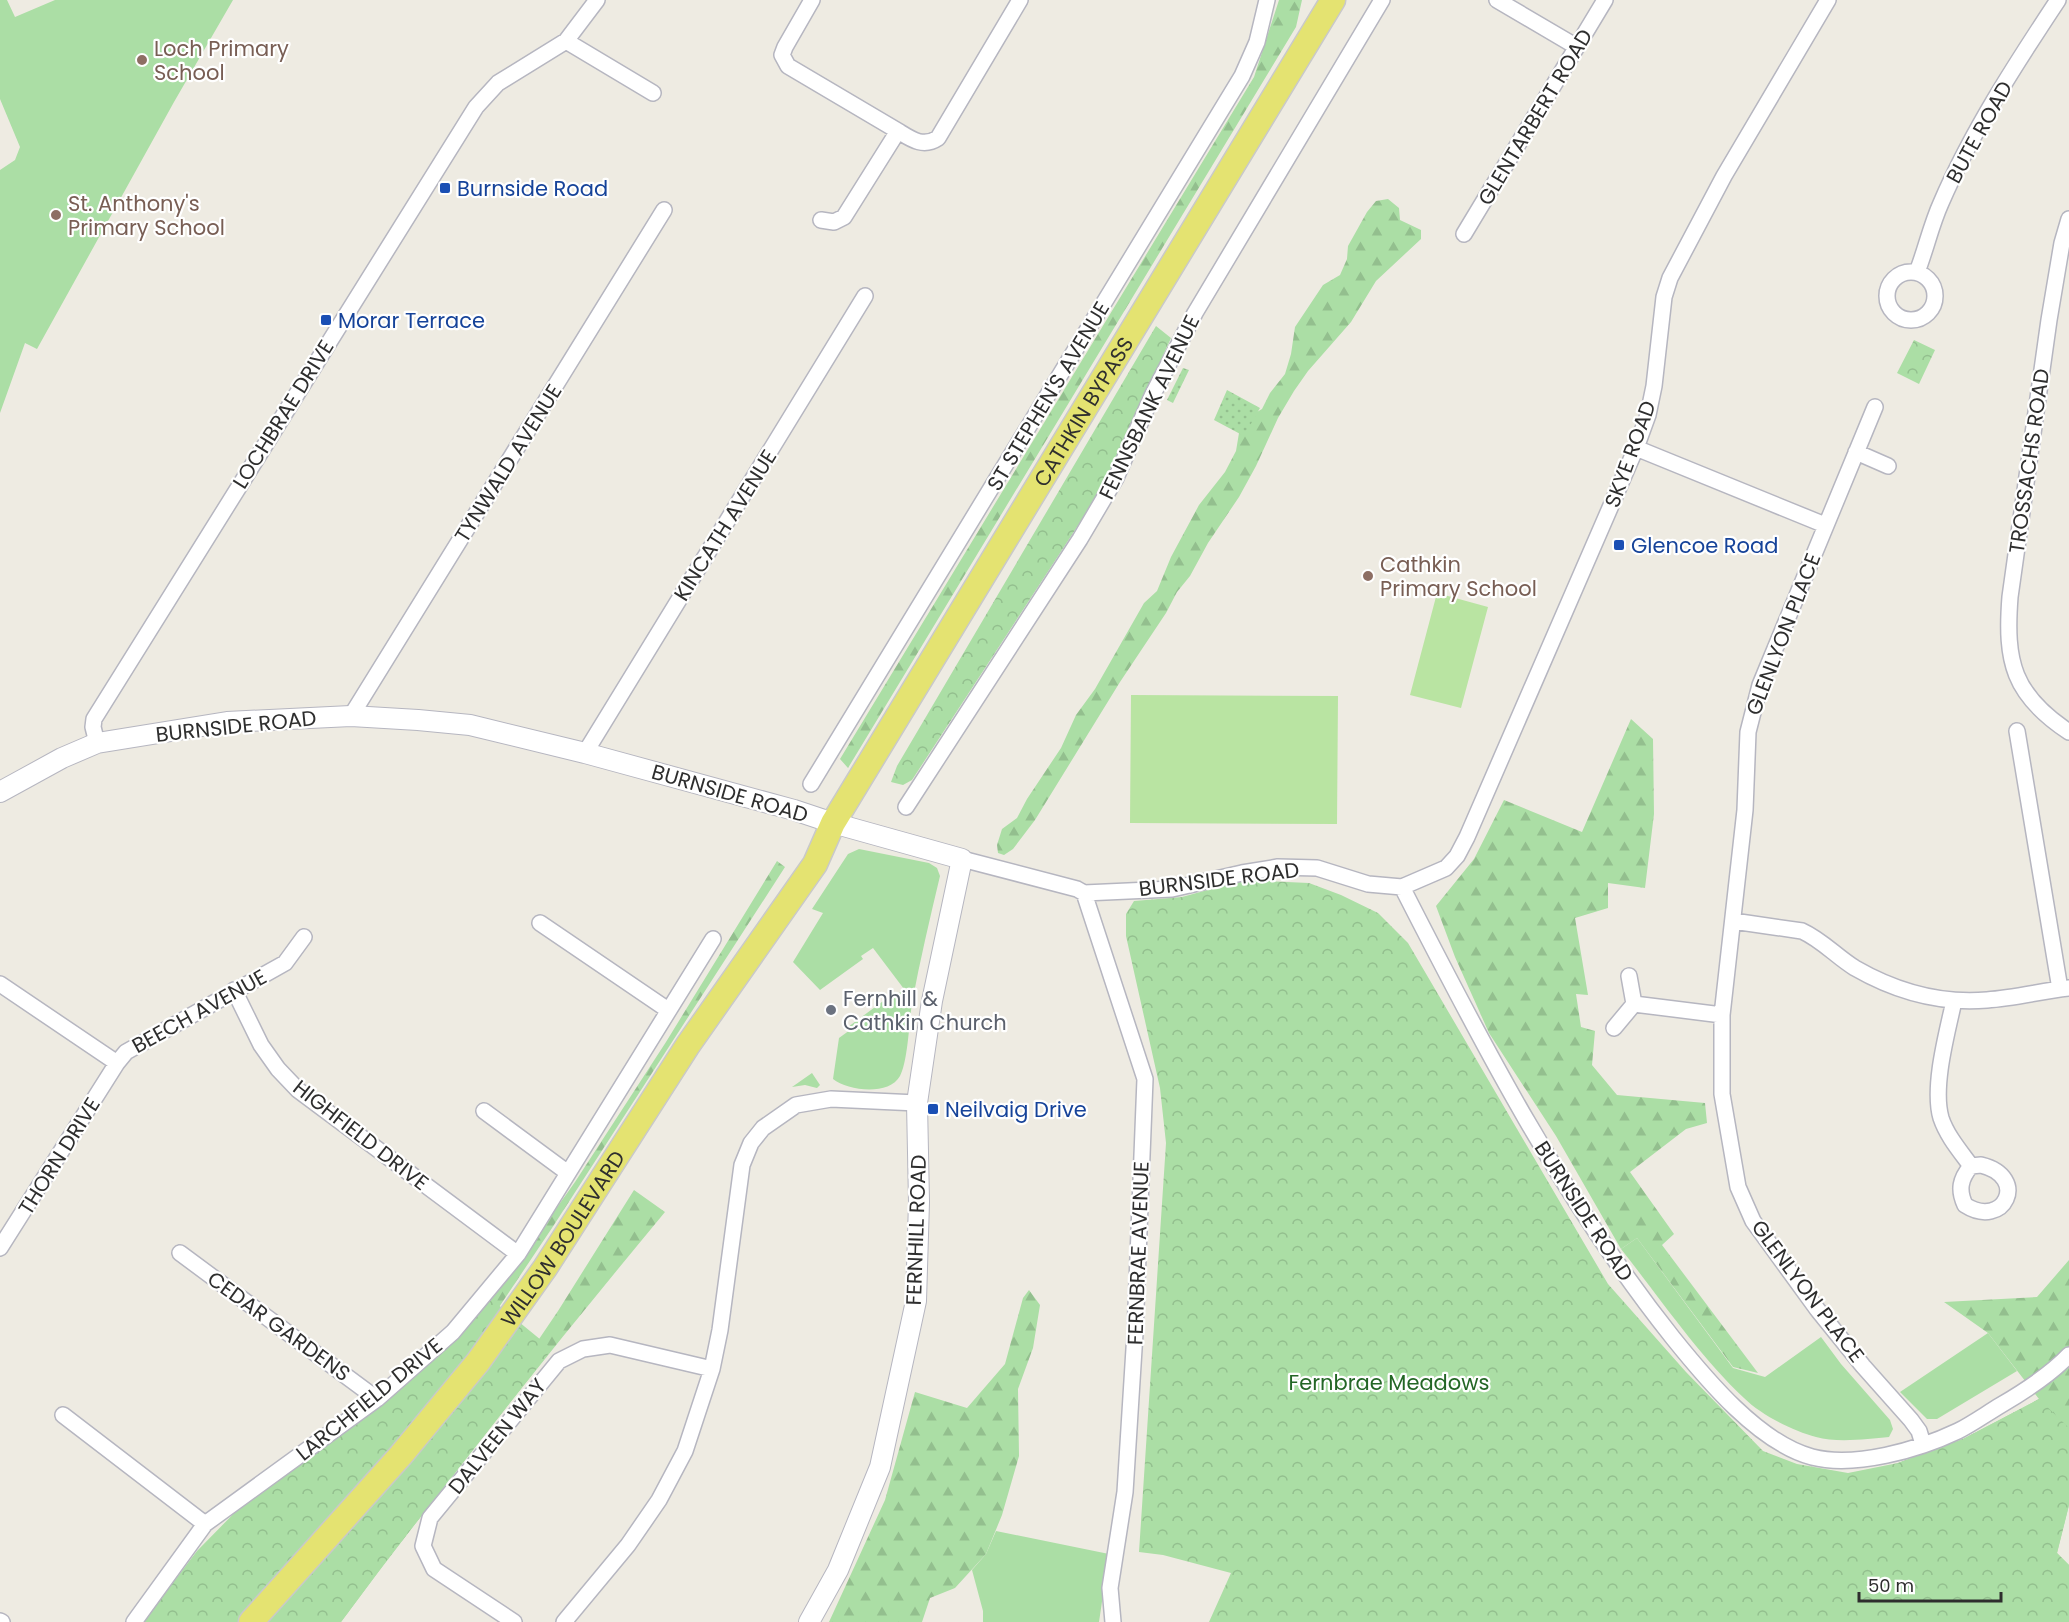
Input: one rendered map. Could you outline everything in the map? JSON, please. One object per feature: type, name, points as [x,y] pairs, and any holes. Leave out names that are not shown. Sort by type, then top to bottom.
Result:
[{"type":"main road","name":"CATHKIN BYPASS","points":[[833,823],[1333,0]]},
{"type":"main road","name":"WILLOW BOULEVARD","points":[[251,1622],[401,1455],[478,1362],[545,1268],[688,1045],[815,864],[833,823]]},
{"type":"street","name":"LOCHBRAE DRIVE","points":[[97,742],[93,727],[94,719],[476,107],[498,83],[566,41],[597,0]]},
{"type":"street","points":[[812,0],[785,47],[782,55],[784,62],[912,140],[925,143],[938,138],[1020,0]]},
{"type":"street","name":"ST STEPHEN'S AVENUE","points":[[811,784],[1242,76],[1257,42],[1267,0]]},
{"type":"street","name":"FENNSBANK AVENUE","points":[[906,807],[1080,539],[1116,478],[1152,396],[1184,332],[1382,0]]},
{"type":"street","points":[[1497,0],[1577,47]]},
{"type":"street","name":"GLENTARBERT ROAD","points":[[1464,234],[1605,0]]},
{"type":"street","name":"SKYE ROAD","points":[[1402,887],[1446,868],[1457,856],[1467,837],[1636,448],[1648,415],[1654,386],[1664,297],[1670,278],[1724,176],[1828,0]]},
{"type":"street","name":"BUTE ROAD","points":[[1917,272],[1941,204],[1973,138],[2017,62],[2058,0]]},
{"type":"street","points":[[566,41],[653,93]]},
{"type":"street","points":[[821,220],[834,222],[844,217],[898,131]]},
{"type":"street","name":"TYNWALD AVENUE","points":[[351,716],[664,210]]},
{"type":"street","name":"TROSSACHS ROAD","points":[[2069,219],[2062,243],[2049,320],[2008,625],[2010,651],[2017,677],[2030,700],[2069,732]]},
{"type":"street","name":"KINCATH AVENUE","points":[[585,753],[865,296]]},
{"type":"street","name":"GLENLYON PLACE","points":[[1875,408],[1760,685],[1748,732],[1745,810],[1722,1015],[1722,1094],[1738,1186],[1754,1221],[1824,1317],[1877,1383],[1911,1419],[1919,1431],[1923,1444]]},
{"type":"street","points":[[1636,448],[1825,525]]},
{"type":"street","points":[[1856,452],[1888,466]]},
{"type":"street","name":"BURNSIDE ROAD","points":[[0,792],[97,742],[227,722],[351,716],[418,720],[470,725],[585,753],[1077,889],[1084,893],[1172,889],[1278,867],[1317,868],[1368,884],[1402,887],[1473,1028],[1544,1152],[1593,1229],[1640,1296],[1695,1365],[1729,1401],[1767,1435],[1811,1457],[1853,1460],[1879,1458],[1957,1431],[2017,1396],[2069,1355]]},
{"type":"street","points":[[1732,921],[1802,931],[1812,935],[1854,967],[1894,988],[1954,1001],[1986,1000],[2065,988],[2017,731]]},
{"type":"street","name":"FERNHILL ROAD","points":[[809,1622],[838,1570],[880,1467],[916,1301],[919,1202],[917,1103],[932,1001],[962,859]]},
{"type":"street","name":"FERNBRAE AVENUE","points":[[1084,893],[1145,1079],[1136,1322],[1125,1492],[1110,1588],[1113,1622]]},
{"type":"street","points":[[540,923],[668,1010]]},
{"type":"street","name":"BEECH AVENUE","points":[[0,984],[117,1063],[126,1052],[285,963],[304,937]]},
{"type":"street","name":"LARCHFIELD DRIVE","points":[[134,1622],[205,1524],[377,1399],[453,1332],[518,1254],[713,939]]},
{"type":"street","points":[[1614,1028],[1634,1004],[1629,976]]},
{"type":"street","name":"HIGHFIELD DRIVE","points":[[234,990],[261,1045],[278,1069],[298,1090],[518,1254]]},
{"type":"street","points":[[1954,1001],[1944,1048],[1938,1096],[1941,1118],[1950,1137],[1971,1166]]},
{"type":"street","points":[[1634,1004],[1722,1015]]},
{"type":"street","name":"THORN DRIVE","points":[[0,1248],[117,1063]]},
{"type":"street","points":[[564,1622],[628,1545],[659,1500],[685,1451],[712,1369],[720,1330],[742,1165],[751,1143],[763,1128],[796,1105],[831,1100],[917,1103]]},
{"type":"street","points":[[484,1111],[568,1173]]},
{"type":"street","name":"CEDAR GARDENS","points":[[180,1253],[377,1399]]},
{"type":"street","name":"DALVEEN WAY","points":[[514,1622],[434,1569],[423,1546],[430,1518],[559,1361],[583,1349],[610,1345],[712,1369]]},
{"type":"street","points":[[63,1415],[205,1524]]},
{"type":"green space","name":"St. Anthony's Primary School","points":[[0,0],[7,0],[15,17],[55,0],[233,0],[37,349],[25,343],[0,413],[0,170],[15,160],[20,147],[0,99]]},
{"type":"green space","points":[[1279,0],[1302,0],[1296,27],[848,768],[840,759],[1254,77]]},
{"type":"green space","points":[[1388,199],[1399,208],[1400,220],[1421,230],[1421,239],[1376,281],[1351,322],[1308,371],[1294,391],[1239,497],[1120,682],[1035,820],[1013,849],[1004,855],[998,853],[997,845],[1002,829],[1017,818],[1061,748],[1076,715],[1095,689],[1144,603],[1157,591],[1171,557],[1199,505],[1225,472],[1236,451],[1239,433],[1245,419],[1262,409],[1270,393],[1285,374],[1295,327],[1323,285],[1340,275],[1347,259],[1348,246],[1367,212],[1376,201]]},
{"type":"green space","points":[[1156,326],[1171,338],[1118,454],[1092,504],[912,780],[903,785],[891,782],[897,766]]},
{"type":"green space","points":[[1914,340],[1935,350],[1919,384],[1897,373]]},
{"type":"green space","points":[[1183,368],[1189,370],[1173,403],[1167,400]]},
{"type":"green space","points":[[1227,390],[1260,408],[1244,436],[1214,420]]},
{"type":"green space","points":[[1437,593],[1488,607],[1461,708],[1410,695]]},
{"type":"green space","points":[[1131,695],[1338,696],[1337,824],[1130,823]]},
{"type":"green space","points":[[1631,719],[1653,739],[1654,814],[1645,888],[1608,883],[1608,908],[1575,918],[1588,995],[1576,994],[1581,1027],[1595,1031],[1592,1065],[1617,1095],[1705,1103],[1707,1123],[1686,1129],[1630,1172],[1674,1234],[1662,1245],[1758,1373],[1733,1367],[1637,1238],[1621,1249],[1556,1136],[1489,1033],[1455,957],[1436,906],[1474,859],[1504,800],[1582,832]]},
{"type":"green space","points":[[859,849],[929,863],[937,868],[940,876],[915,987],[903,1069],[895,1082],[887,1087],[868,1090],[848,1086],[833,1079],[839,1038],[850,1030],[848,1027],[890,996],[893,998],[904,989],[873,948],[861,956],[863,959],[820,990],[793,962],[823,913],[812,909],[848,854]]},
{"type":"green space","points":[[777,861],[785,867],[493,1316],[438,1357],[491,1300],[575,1182],[666,1042]]},
{"type":"green space","name":"Fernbrae Meadows","points":[[1244,880],[1309,883],[1341,895],[1378,913],[1408,943],[1608,1284],[1686,1372],[1763,1451],[1797,1464],[1848,1473],[1898,1463],[1963,1439],[2039,1399],[2069,1428],[2069,1505],[2057,1553],[2069,1565],[2069,1622],[1209,1622],[1231,1573],[1163,1555],[1139,1552],[1166,1143],[1160,1088],[1126,936],[1126,914],[1134,901],[1182,897]]},
{"type":"green space","points":[[812,1073],[820,1085],[817,1088],[805,1085],[792,1087]]},
{"type":"green space","points":[[634,1190],[665,1212],[500,1415],[341,1622],[294,1622],[514,1376]]},
{"type":"green space","points":[[1637,1238],[1733,1368],[1765,1377],[1821,1337],[1841,1364],[1890,1420],[1893,1429],[1889,1437],[1824,1439],[1797,1431],[1778,1422],[1751,1404],[1728,1382],[1696,1345],[1621,1249]]},
{"type":"green space","points":[[2069,1260],[2069,1505],[2057,1553],[2069,1565],[2069,1622],[1898,1463],[1963,1439],[2039,1399],[1988,1333],[1944,1302],[2037,1297]]},
{"type":"green space","points":[[1029,1290],[1040,1305],[1033,1348],[1018,1389],[1019,1456],[1002,1515],[986,1554],[955,1588],[930,1598],[922,1622],[829,1622],[885,1500],[915,1392],[967,1408],[1005,1364],[1023,1298]]},
{"type":"green space","points":[[491,1299],[552,1349],[341,1622],[143,1622],[197,1551],[248,1499],[438,1357]]},
{"type":"green space","points":[[1988,1333],[2017,1371],[1937,1419],[1927,1419],[1900,1392]]},
{"type":"green space","points":[[996,1531],[1109,1554],[1099,1622],[983,1622],[983,1611],[972,1570],[986,1554]]},
{"type":"place","name":"Loch Primary School","points":[[142,60]]},
{"type":"place","name":"Burnside Road","points":[[445,188]]},
{"type":"place","name":"St. Anthony's Primary School","points":[[56,215]]},
{"type":"place","name":"Morar Terrace","points":[[326,320]]},
{"type":"place","name":"Glencoe Road","points":[[1619,545]]},
{"type":"place","name":"Cathkin Primary School","points":[[1368,576]]},
{"type":"place","name":"Fernhill & Cathkin Church","points":[[831,1010]]},
{"type":"place","name":"Neilvaig Drive","points":[[933,1109]]}]
